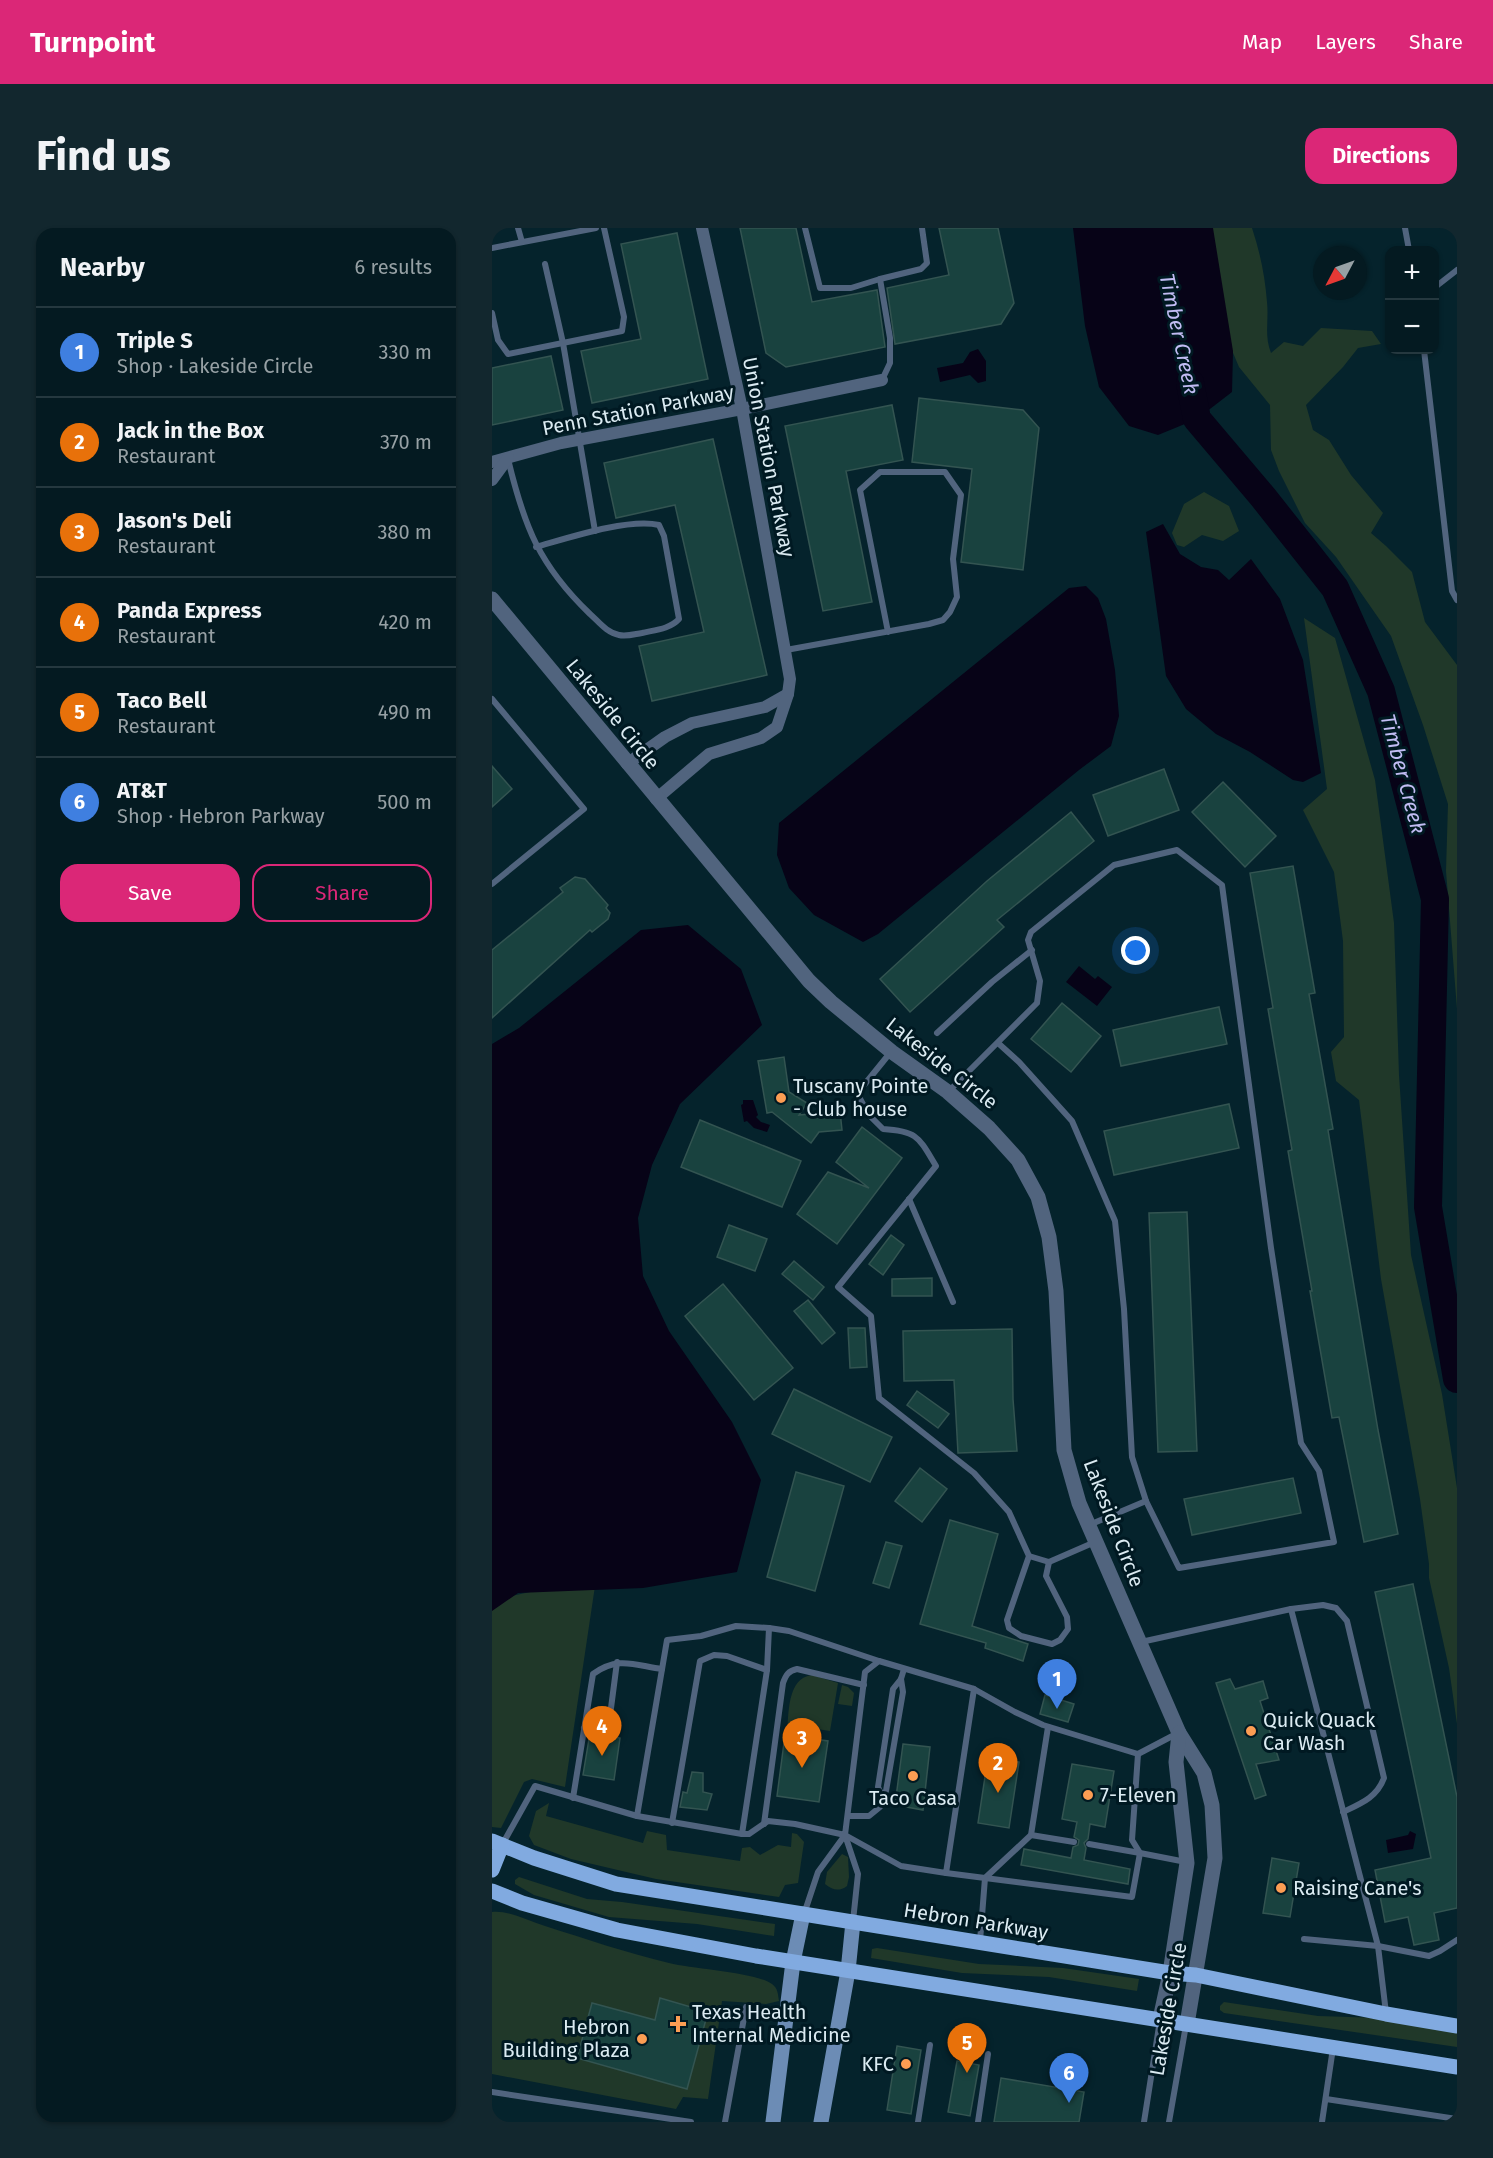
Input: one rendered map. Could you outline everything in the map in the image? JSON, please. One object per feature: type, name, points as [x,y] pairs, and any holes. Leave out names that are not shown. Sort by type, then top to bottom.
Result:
[{"type":"main road","name":"Hebron Parkway","points":[[497,1843],[534,1858],[616,1884],[1170,1973],[1196,1975],[1386,2014],[1457,2026]]},
{"type":"main road","points":[[492,1870],[497,1843]]},
{"type":"main road","points":[[492,1891],[522,1903],[617,1930],[848,1971],[1457,2067]]},
{"type":"main road","points":[[773,2122],[793,1962],[804,1914]]},
{"type":"main road","points":[[821,2122],[848,1971],[853,1922]]},
{"type":"street","name":"Union Station Parkway","points":[[656,799],[709,754],[760,738],[777,727],[788,694],[790,679],[742,409],[702,228]]},
{"type":"street","name":"Penn Station Parkway","points":[[492,462],[561,443],[882,380]]},
{"type":"street","points":[[492,480],[508,458]]},
{"type":"street","name":"Lakeside Circle","points":[[492,599],[809,981],[892,1052],[948,1092],[989,1128],[1018,1160],[1038,1197],[1049,1237],[1056,1291],[1064,1450],[1079,1503],[1139,1642],[1179,1733],[1204,1773],[1212,1816],[1215,1858],[1187,2024]]},
{"type":"street","points":[[627,764],[665,737],[692,723],[765,707],[788,694]]},
{"type":"street","name":"Lakeside Circle","points":[[1160,2019],[1170,1973],[1187,1863],[1176,1762],[1179,1733]]},
{"type":"lane","points":[[518,228],[522,242]]},
{"type":"lane","points":[[492,248],[596,228]]},
{"type":"lane","points":[[492,313],[498,340],[508,354],[622,331],[624,317],[604,228]]},
{"type":"lane","points":[[805,228],[820,288],[851,288],[921,269],[927,263],[922,228]]},
{"type":"lane","points":[[1405,228],[1408,246]]},
{"type":"lane","points":[[545,264],[563,343],[595,531]]},
{"type":"lane","points":[[1439,284],[1457,270]]},
{"type":"lane","points":[[880,279],[890,338],[890,363],[882,380]]},
{"type":"lane","points":[[1424,354],[1452,591],[1457,600]]},
{"type":"lane","points":[[508,458],[524,516],[536,547],[579,603],[607,630],[621,636],[659,630],[674,625],[679,619],[669,558],[659,525],[647,522],[595,531],[536,547]]},
{"type":"lane","points":[[786,650],[888,632],[943,620],[950,612],[957,597],[953,559],[961,495],[956,484],[945,472],[880,472],[860,490],[888,632]]},
{"type":"lane","points":[[492,699],[584,809],[492,884]]},
{"type":"lane","points":[[948,1092],[1037,1003],[1040,981],[1029,940],[1031,932],[1114,866],[1177,850],[1222,885],[1271,1248],[1301,1443],[1319,1471],[1334,1542],[1179,1568],[1146,1501],[1132,1457],[1124,1309],[1115,1221],[1072,1121],[1019,1062],[998,1043]]},
{"type":"lane","points":[[936,1033],[992,982],[1032,950]]},
{"type":"lane","points":[[892,1052],[860,1090],[859,1098],[869,1115],[884,1129],[904,1130],[921,1141],[936,1166],[838,1287],[871,1316],[879,1398],[974,1473],[1009,1512],[1029,1556],[1007,1620],[1009,1628],[1021,1636],[1052,1644],[1060,1640],[1068,1629],[1067,1617],[1046,1576],[1049,1562]]},
{"type":"lane","points":[[909,1199],[953,1302]]},
{"type":"lane","points":[[1089,1526],[1146,1501]]},
{"type":"lane","points":[[1029,1556],[1049,1562],[1096,1542]]},
{"type":"lane","points":[[1139,1642],[1291,1609],[1323,1605],[1336,1608],[1347,1621],[1384,1778],[1380,1788],[1368,1801],[1343,1812]]},
{"type":"lane","points":[[1291,1609],[1378,1946],[1386,2014]]},
{"type":"lane","points":[[637,1816],[667,1640],[701,1636],[736,1626],[789,1631],[904,1669],[975,1689],[1015,1712],[1048,1727],[1138,1754],[1179,1733]]},
{"type":"lane","points":[[742,1833],[767,1670],[769,1628]]},
{"type":"lane","points":[[672,1823],[700,1661],[714,1655],[727,1656],[767,1670]]},
{"type":"lane","points":[[804,1914],[818,1872],[845,1835],[865,1672],[879,1661]]},
{"type":"lane","points":[[573,1798],[593,1674],[617,1662],[662,1670]]},
{"type":"lane","points":[[584,1728],[611,1708],[617,1662]]},
{"type":"lane","points":[[764,1824],[786,1675],[797,1669],[864,1685]]},
{"type":"lane","points":[[882,1796],[878,1787],[891,1700],[893,1689],[901,1679],[904,1669]]},
{"type":"lane","points":[[848,1816],[869,1816],[880,1807],[882,1796],[886,1791],[903,1692],[901,1679]]},
{"type":"lane","points":[[946,1873],[975,1689]]},
{"type":"lane","points":[[980,1942],[985,1878],[1031,1835],[1048,1727]]},
{"type":"lane","points":[[497,1843],[535,1786],[637,1816],[672,1823],[749,1834],[768,1821],[795,1824],[845,1835],[901,1866],[1132,1897],[1140,1853],[1132,1840],[1138,1754]]},
{"type":"lane","points":[[845,1835],[858,1874],[853,1922]]},
{"type":"lane","points":[[1031,1835],[1074,1842]]},
{"type":"lane","points":[[1089,1844],[1187,1863]]},
{"type":"lane","points":[[1304,1939],[1378,1946],[1429,1956],[1440,1952],[1457,1940]]},
{"type":"lane","points":[[724,2122],[746,2007]]},
{"type":"lane","name":"Lakeside Circle","points":[[1144,2122],[1160,2019]]},
{"type":"lane","name":"Lakeside Circle","points":[[1169,2122],[1187,2024]]},
{"type":"lane","points":[[918,2122],[930,2045]]},
{"type":"lane","points":[[1322,2122],[1333,2047]]},
{"type":"lane","points":[[978,2122],[988,2054]]},
{"type":"lane","points":[[492,2091],[691,2122]]},
{"type":"lane","points":[[1326,2099],[1457,2119]]},
{"type":"green space","points":[[1203,228],[1252,228],[1265,283],[1268,340],[1271,353],[1284,342],[1303,346],[1321,328],[1372,331],[1381,344],[1358,348],[1306,405],[1313,430],[1329,440],[1351,475],[1383,513],[1371,533],[1412,572],[1425,622],[1457,665],[1457,1009],[1446,871],[1448,804],[1423,725],[1391,636],[1336,557],[1305,523],[1279,471],[1271,450],[1270,405],[1239,367],[1220,322]]},
{"type":"green space","points":[[1204,492],[1229,506],[1239,531],[1223,541],[1202,535],[1184,547],[1177,545],[1172,533],[1184,504]]},
{"type":"green space","points":[[1304,618],[1335,638],[1375,780],[1394,923],[1399,1075],[1411,1255],[1442,1394],[1457,1488],[1457,1724],[1449,1668],[1429,1578],[1420,1499],[1381,1279],[1359,1100],[1336,1081],[1331,1052],[1344,1037],[1343,941],[1334,872],[1303,810],[1327,789]]},
{"type":"green space","points":[[595,1586],[565,1787],[532,1779],[524,1782],[501,1828],[492,1827],[492,1608],[507,1597],[553,1587]]},
{"type":"green space","points":[[812,1675],[838,1683],[830,1731],[810,1728],[809,1736],[787,1733],[789,1707],[794,1689],[804,1678]]},
{"type":"green space","points":[[842,1685],[854,1693],[852,1706],[838,1704]]},
{"type":"green space","points":[[549,1803],[546,1816],[643,1843],[647,1831],[666,1835],[667,1850],[740,1861],[742,1848],[750,1847],[760,1855],[778,1845],[791,1847],[792,1833],[797,1834],[804,1842],[798,1883],[785,1885],[779,1897],[656,1879],[571,1859],[534,1845],[529,1836],[536,1811]]},
{"type":"green space","points":[[842,1854],[848,1857],[847,1886],[841,1889],[830,1888],[825,1884],[827,1872]]},
{"type":"green space","points":[[519,1877],[587,1899],[775,1924],[774,1936],[697,1924],[609,1917],[534,1895],[515,1884],[515,1880]]},
{"type":"green space","points":[[492,1912],[512,1914],[607,1946],[669,1963],[752,1976],[772,1984],[779,2001],[766,2004],[722,2001],[708,2099],[683,2097],[676,2109],[492,2074]]},
{"type":"green space","points":[[872,1949],[979,1964],[1063,1968],[1139,1979],[1137,1991],[1049,1977],[962,1973],[871,1958]]},
{"type":"green space","points":[[1224,2002],[1318,2016],[1381,2018],[1457,2031],[1457,2047],[1224,2013],[1220,2010],[1220,2006]]},
{"type":"water","points":[[1073,228],[1213,228],[1233,351],[1232,392],[1197,419],[1158,435],[1129,426],[1099,387],[1085,326]]},
{"type":"water","points":[[978,349],[986,361],[986,381],[978,383],[970,375],[940,382],[937,368],[963,363],[970,352]]},
{"type":"water","points":[[1163,524],[1180,554],[1201,567],[1218,570],[1229,580],[1251,559],[1280,599],[1303,660],[1321,773],[1303,782],[1293,780],[1250,752],[1216,734],[1186,709],[1166,676],[1146,532]]},
{"type":"water","points":[[1086,586],[1098,598],[1106,619],[1115,670],[1119,716],[1111,746],[878,934],[863,942],[814,915],[789,888],[777,855],[779,823],[1069,588]]},
{"type":"water","points":[[688,925],[741,969],[762,1025],[680,1104],[652,1165],[638,1218],[643,1276],[669,1331],[732,1422],[761,1480],[737,1572],[643,1588],[518,1593],[492,1611],[492,1044],[519,1028],[641,930]]},
{"type":"water","points":[[1079,966],[1095,979],[1098,976],[1112,987],[1097,1006],[1066,982]]},
{"type":"water","points":[[743,1100],[753,1100],[758,1115],[756,1117],[761,1122],[770,1125],[767,1132],[754,1128],[747,1121],[744,1122],[741,1105]]},
{"type":"water","points":[[1410,1831],[1416,1834],[1413,1849],[1388,1853],[1386,1840],[1408,1835]]},
{"type":"building","points":[[740,228],[796,228],[812,302],[877,290],[885,347],[786,367],[766,353]]},
{"type":"building","points":[[939,228],[998,228],[1014,303],[1001,324],[895,344],[887,288],[949,275]]},
{"type":"building","points":[[677,233],[708,379],[592,403],[581,351],[641,339],[621,244]]},
{"type":"building","points":[[551,356],[563,410],[492,425],[492,368]]},
{"type":"building","points":[[919,398],[1023,410],[1039,428],[1023,570],[961,562],[972,469],[912,462]]},
{"type":"building","points":[[892,405],[903,460],[846,471],[872,602],[823,611],[785,426]]},
{"type":"building","points":[[713,439],[767,675],[652,701],[639,646],[704,632],[675,505],[616,518],[604,463]]},
{"type":"building","points":[[492,766],[512,789],[492,807]]},
{"type":"building","points":[[1164,769],[1179,810],[1108,836],[1093,795]]},
{"type":"building","points":[[1223,782],[1276,836],[1245,867],[1192,812]]},
{"type":"building","points":[[1071,812],[1094,841],[997,920],[1004,927],[910,1012],[880,979],[987,881]]},
{"type":"building","points":[[1293,866],[1315,993],[1309,994],[1333,1129],[1328,1130],[1378,1430],[1398,1534],[1364,1542],[1339,1417],[1332,1418],[1310,1291],[1312,1291],[1288,1151],[1292,1150],[1268,1009],[1273,1008],[1250,873]]},
{"type":"building","points":[[575,877],[585,879],[608,905],[606,908],[610,913],[608,919],[592,932],[590,930],[492,1018],[492,950],[563,892],[560,888]]},
{"type":"building","points":[[1062,1003],[1101,1036],[1071,1072],[1031,1039]]},
{"type":"building","points":[[1219,1007],[1227,1044],[1121,1066],[1113,1030]]},
{"type":"building","name":"Tuscany Pointe - Club house","points":[[784,1057],[789,1092],[807,1103],[799,1115],[840,1111],[842,1130],[819,1132],[811,1143],[772,1112],[767,1113],[758,1061]]},
{"type":"building","points":[[1229,1104],[1239,1148],[1114,1175],[1104,1131]]},
{"type":"building","points":[[700,1120],[801,1161],[782,1207],[681,1167]]},
{"type":"building","points":[[862,1127],[902,1158],[837,1244],[797,1214],[828,1172],[869,1188],[836,1162]]},
{"type":"building","points":[[1187,1212],[1197,1451],[1158,1452],[1149,1213]]},
{"type":"building","points":[[729,1225],[767,1239],[755,1271],[717,1257]]},
{"type":"building","points":[[891,1235],[904,1245],[883,1275],[869,1264]]},
{"type":"building","points":[[794,1261],[824,1287],[813,1300],[782,1274]]},
{"type":"building","points":[[932,1278],[932,1296],[892,1296],[892,1279]]},
{"type":"building","points":[[723,1284],[793,1368],[754,1400],[685,1316]]},
{"type":"building","points":[[808,1300],[835,1333],[822,1344],[794,1311]]},
{"type":"building","points":[[848,1328],[865,1328],[867,1367],[850,1368]]},
{"type":"building","points":[[1012,1329],[1013,1399],[1017,1451],[958,1453],[954,1380],[904,1381],[903,1331]]},
{"type":"building","points":[[794,1389],[892,1437],[870,1482],[772,1434]]},
{"type":"building","points":[[917,1391],[949,1414],[938,1428],[907,1405]]},
{"type":"building","points":[[920,1468],[947,1489],[922,1522],[895,1501]]},
{"type":"building","points":[[796,1472],[844,1486],[815,1591],[767,1577]]},
{"type":"building","points":[[1293,1478],[1301,1513],[1192,1535],[1184,1499]]},
{"type":"building","points":[[950,1520],[998,1534],[972,1626],[1028,1644],[1023,1661],[985,1648],[986,1643],[920,1624]]},
{"type":"building","points":[[886,1542],[902,1546],[889,1588],[873,1583]]},
{"type":"building","points":[[1413,1584],[1457,1797],[1457,1908],[1434,1913],[1439,1940],[1414,1945],[1408,1917],[1385,1922],[1375,1870],[1431,1858],[1375,1592]]},
{"type":"building","name":"Quick Quack Car Wash","points":[[1230,1679],[1235,1689],[1263,1681],[1268,1698],[1260,1701],[1279,1760],[1256,1764],[1266,1795],[1255,1799],[1216,1683]]},
{"type":"building","points":[[1045,1695],[1074,1704],[1068,1722],[1040,1714]]},
{"type":"building","points":[[590,1733],[620,1738],[614,1780],[583,1775]]},
{"type":"building","points":[[785,1735],[828,1741],[819,1802],[777,1796]]},
{"type":"building","name":"Taco Casa","points":[[903,1744],[930,1747],[923,1810],[895,1805]]},
{"type":"building","points":[[988,1757],[1019,1762],[1009,1828],[978,1823]]},
{"type":"building","points":[[1072,1764],[1114,1771],[1105,1827],[1090,1824],[1088,1839],[1084,1843],[1086,1848],[1084,1860],[1130,1869],[1128,1884],[1021,1865],[1024,1849],[1071,1858],[1073,1847],[1078,1845],[1079,1840],[1074,1837],[1077,1822],[1062,1819]]},
{"type":"building","points":[[692,1772],[703,1773],[703,1792],[712,1794],[707,1810],[680,1807],[683,1792],[687,1793]]},
{"type":"building","name":"Raising Cane's","points":[[1272,1858],[1299,1863],[1290,1917],[1263,1913]]},
{"type":"building","name":"Hebron Building Plaza","points":[[660,1998],[708,2012],[687,2089],[577,2058],[592,2003],[655,2020]]},
{"type":"building","points":[[897,2046],[921,2050],[911,2114],[887,2110]]},
{"type":"building","points":[[957,2061],[979,2065],[970,2116],[948,2112]]},
{"type":"building","points":[[1001,2078],[1084,2092],[1079,2122],[994,2122]]},
{"type":"waterway","name":"Timber Creek","points":[[1190,383],[1197,419],[1335,588],[1381,691],[1435,899],[1428,1207],[1457,1379]]},
{"type":"place","name":"Tuscany Pointe - Club house","points":[[781,1098]]},
{"type":"place","name":"Triple S","points":[[1057,1709]]},
{"type":"place","name":"Quick Quack Car Wash","points":[[1251,1731]]},
{"type":"place","name":"Panda Express","points":[[602,1756]]},
{"type":"place","name":"Jason's Deli","points":[[802,1768]]},
{"type":"place","name":"Taco Casa","points":[[913,1776]]},
{"type":"place","name":"Jack in the Box","points":[[998,1793]]},
{"type":"place","name":"7-Eleven","points":[[1088,1795]]},
{"type":"place","name":"Raising Cane's","points":[[1281,1888]]},
{"type":"place","name":"Texas Health Internal Medicine","points":[[678,2024]]},
{"type":"place","name":"Hebron Building Plaza","points":[[642,2039]]},
{"type":"place","name":"KFC","points":[[906,2064]]},
{"type":"place","name":"Taco Bell","points":[[967,2073]]},
{"type":"place","name":"AT&T","points":[[1069,2103]]}]
